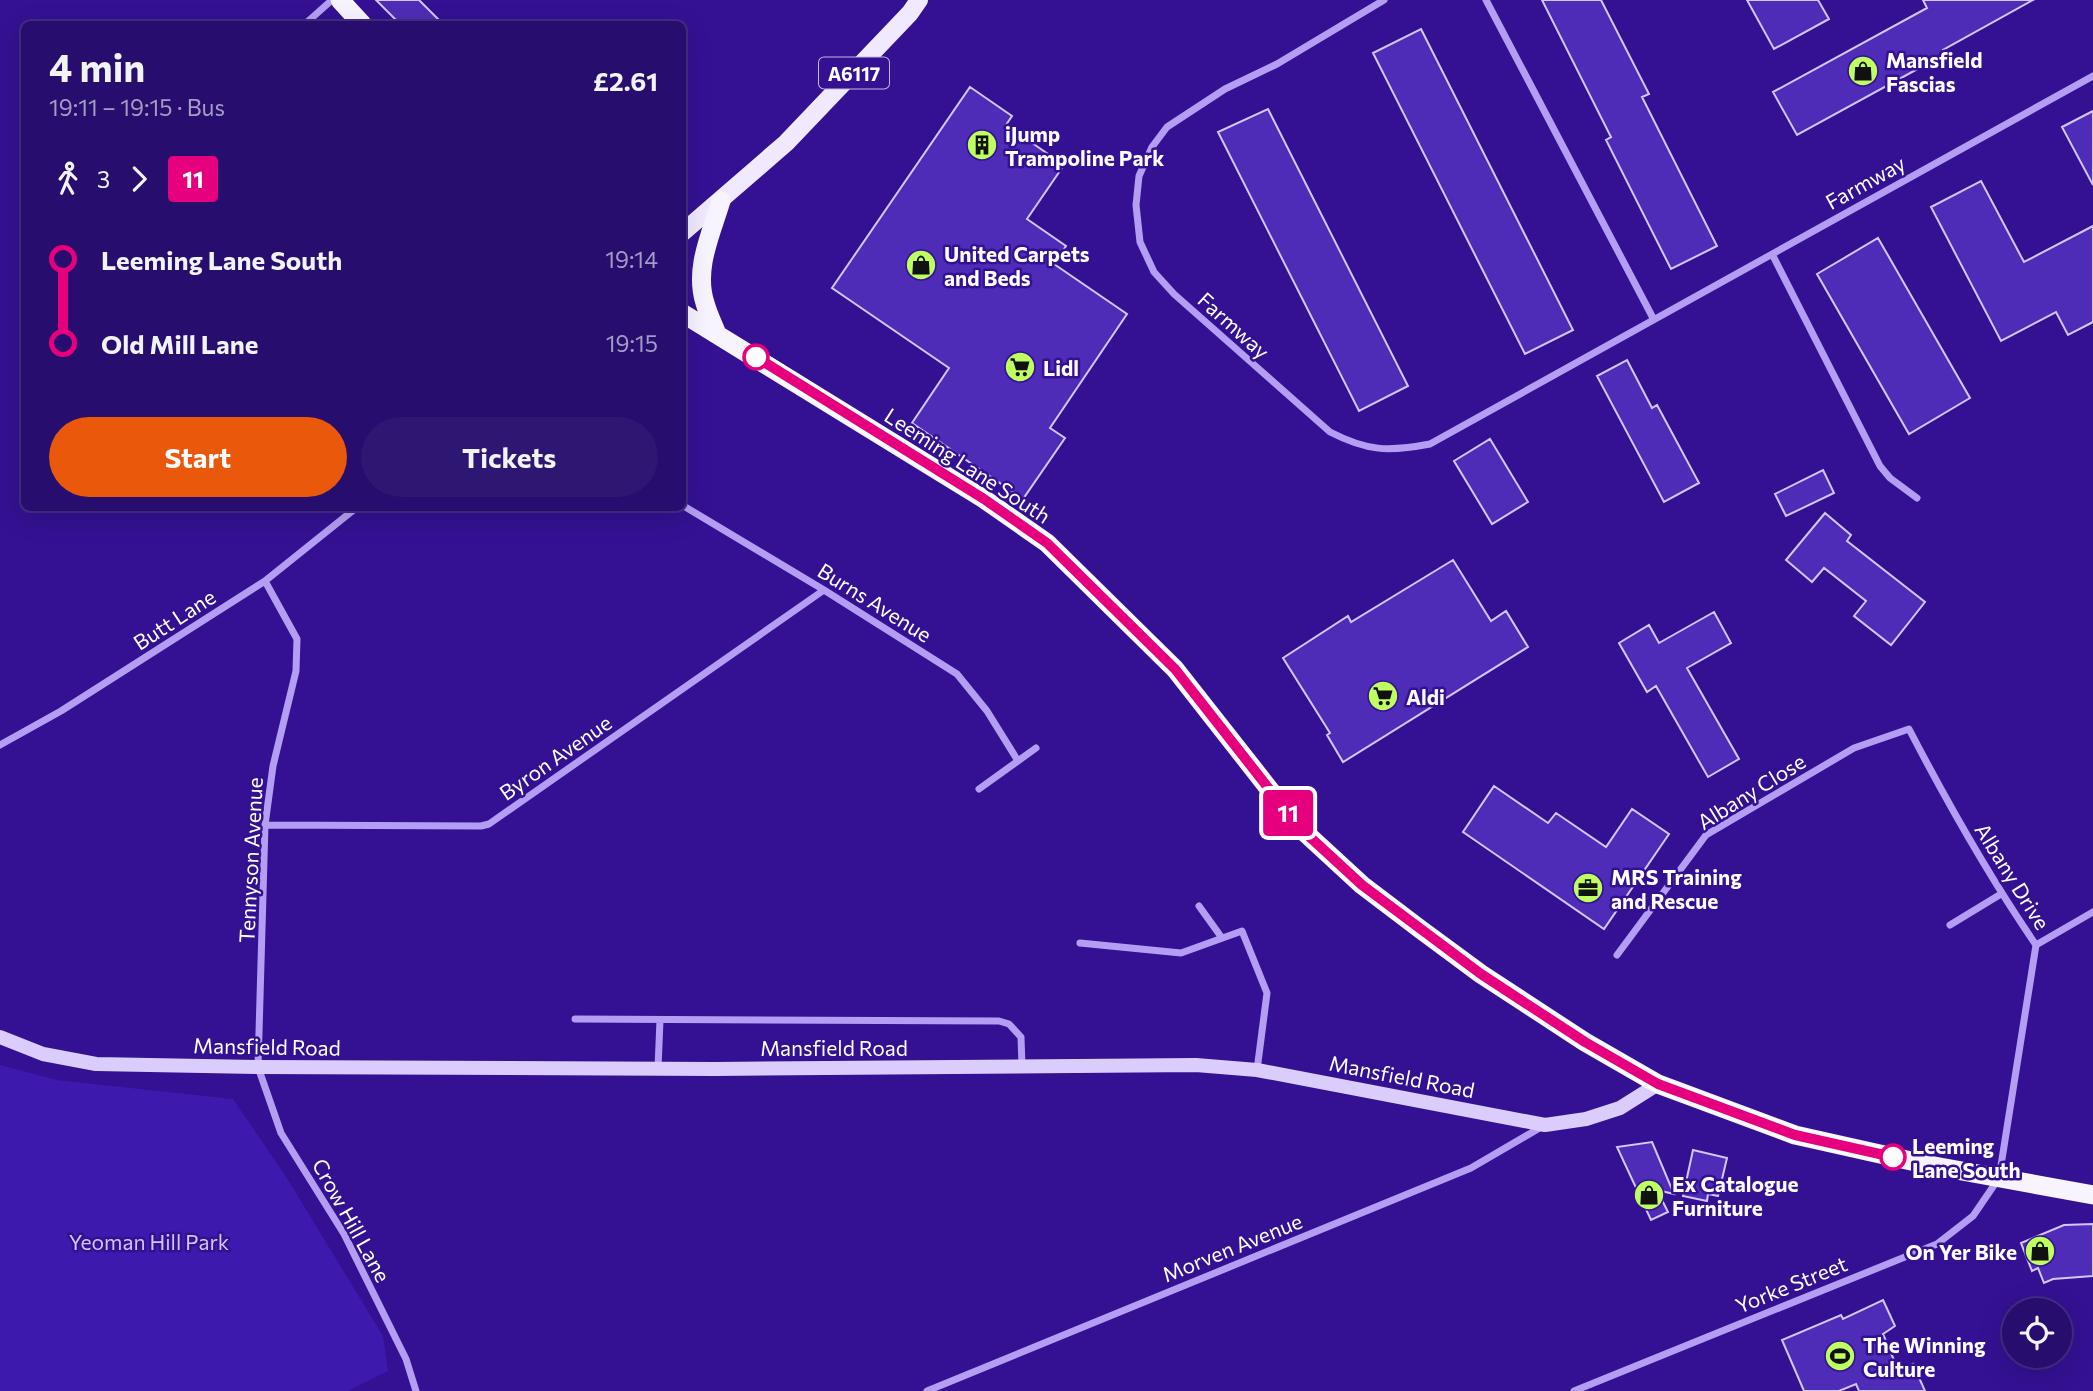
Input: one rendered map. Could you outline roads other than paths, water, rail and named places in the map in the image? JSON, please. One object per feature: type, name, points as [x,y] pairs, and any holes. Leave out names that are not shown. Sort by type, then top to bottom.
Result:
[{"type":"highway","points":[[340,0],[359,21]]},
{"type":"highway","points":[[717,334],[705,303],[701,276],[703,260],[721,201]]},
{"type":"highway","name":"Leeming Lane South","points":[[686,315],[984,499],[1047,543],[1175,669],[1299,827],[1362,885],[1481,974],[1585,1042],[1658,1084],[1795,1135],[2093,1195]]},
{"type":"main road","name":"A6117","points":[[686,230],[786,144],[910,13],[919,0]]},
{"type":"main road","name":"Mansfield Road","points":[[0,1037],[43,1054],[96,1064],[658,1068],[1196,1065],[1257,1070],[1545,1125],[1586,1119],[1620,1108],[1658,1084]]},
{"type":"street","points":[[308,21],[332,0]]},
{"type":"street","name":"Farmway","points":[[1384,0],[1277,64],[1225,89],[1167,127],[1152,147],[1139,176],[1136,205],[1140,242],[1154,272],[1174,294],[1329,432],[1354,445],[1378,450],[1430,444],[2093,76]]},
{"type":"street","points":[[1486,0],[1653,318]]},
{"type":"street","points":[[1772,254],[1880,466],[1890,478],[1917,498]]},
{"type":"street","name":"Burns Avenue","points":[[686,507],[957,674],[987,711],[1018,761]]},
{"type":"street","name":"Butt Lane","points":[[0,745],[61,711],[265,581],[352,511]]},
{"type":"street","name":"Tennyson Avenue","points":[[258,1067],[265,825],[273,766],[296,671],[297,639],[265,581]]},
{"type":"street","name":"Byron Avenue","points":[[265,825],[489,824],[824,590]]},
{"type":"street","name":"Albany Drive","points":[[1909,729],[1951,810],[2001,894],[2036,945],[2000,1178]]},
{"type":"street","name":"Albany Close","points":[[1617,955],[1706,835],[1854,748],[1909,729]]},
{"type":"street","points":[[979,789],[1036,748]]},
{"type":"street","points":[[1950,925],[2001,894]]},
{"type":"street","points":[[1199,906],[1222,938]]},
{"type":"street","points":[[2036,945],[2093,912]]},
{"type":"street","points":[[1080,943],[1181,953],[1242,931],[1267,993],[1257,1070]]},
{"type":"street","points":[[575,1019],[999,1021],[1009,1024],[1021,1037],[1022,1067]]},
{"type":"street","points":[[658,1068],[660,1020]]},
{"type":"street","name":"Crow Hill Lane","points":[[258,1067],[281,1133],[344,1234],[406,1359],[416,1391]]},
{"type":"street","name":"Morven Avenue","points":[[927,1391],[1471,1168],[1545,1125]]},
{"type":"street","name":"Yorke Street","points":[[1574,1391],[1937,1244],[1973,1216],[2000,1178]]},
{"type":"place","name":"Mansfield Fascias","points":[[1863,71]]},
{"type":"place","name":"iJump Trampoline Park","points":[[982,145]]},
{"type":"place","name":"United Carpets and Beds","points":[[921,265]]},
{"type":"place","name":"Lidl","points":[[1020,367]]},
{"type":"place","name":"Aldi","points":[[1383,696]]},
{"type":"place","name":"MRS Training and Rescue","points":[[1588,888]]},
{"type":"place","name":"Leeming Lane South","points":[[1893,1157]]},
{"type":"place","name":"Ex Catalogue Furniture","points":[[1649,1195]]},
{"type":"place","name":"On Yer Bike","points":[[2040,1251]]},
{"type":"place","name":"The Winning Culture","points":[[1840,1356]]},
{"type":"park label","name":"Yeoman Hill Park","points":[[149,1241]]}]
